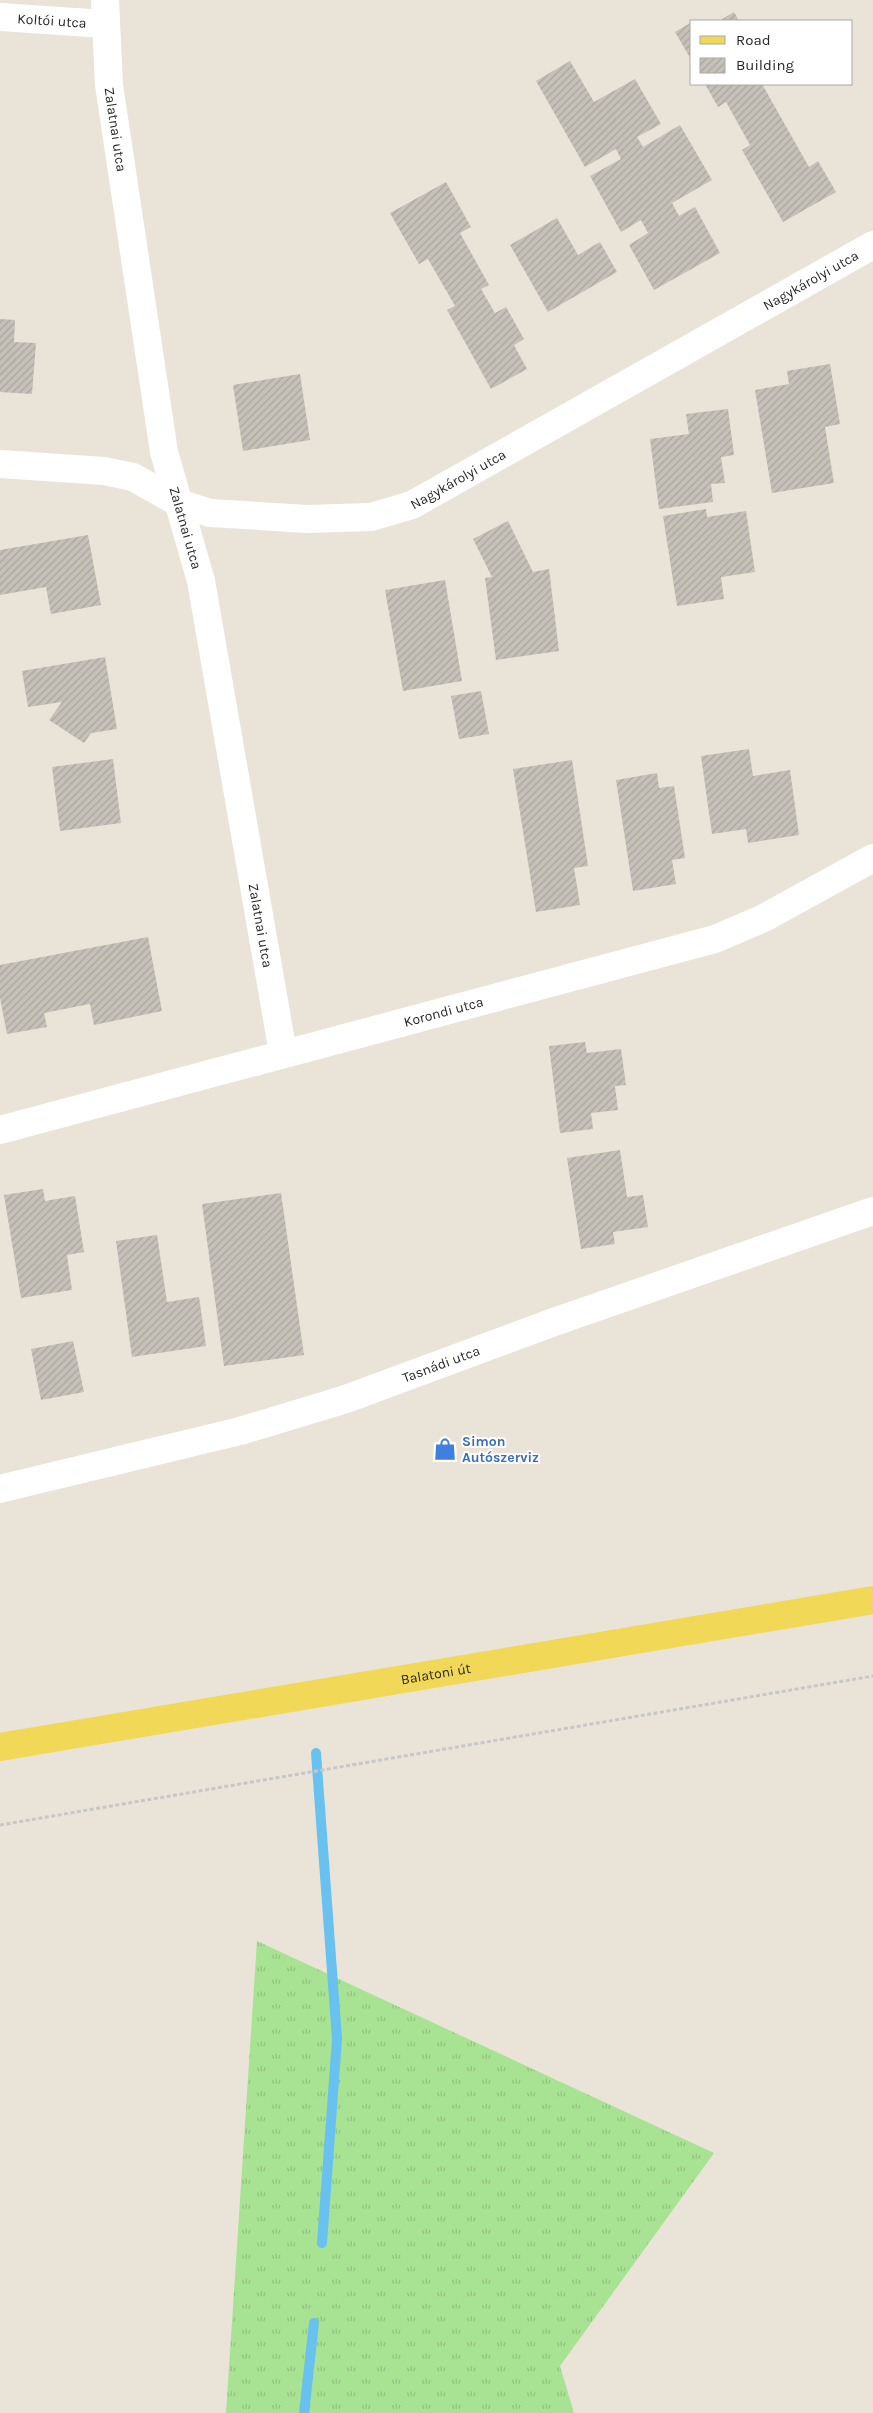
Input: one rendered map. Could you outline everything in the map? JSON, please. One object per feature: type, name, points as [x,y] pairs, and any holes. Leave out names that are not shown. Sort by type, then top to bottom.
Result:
[{"type":"main road","name":"Balatoni út","points":[[0,1748],[873,1600]]},
{"type":"street","name":"Koltói utca","points":[[0,17],[105,12]]},
{"type":"street","name":"Zalatnai utca","points":[[105,12],[109,86],[163,442],[201,581],[283,1053]]},
{"type":"street","name":"Nagykárolyi utca","points":[[0,464],[104,471],[133,477],[179,503],[210,513],[307,518],[371,517],[412,506],[873,245]]},
{"type":"street","name":"Korondi utca","points":[[0,1130],[715,939],[764,918],[873,858]]},
{"type":"street","name":"Tasnádi utca","points":[[0,1489],[240,1431],[346,1399],[554,1322],[873,1211]]},
{"type":"path","points":[[0,1825],[873,1676]]},
{"type":"green space","points":[[257,1941],[714,2153],[560,2366],[574,2413],[226,2413]]},
{"type":"building","points":[[734,12],[738,20],[721,20]]},
{"type":"building","points":[[690,23],[690,58],[675,32]]},
{"type":"building","points":[[570,61],[594,102],[635,79],[661,124],[637,137],[643,147],[680,125],[712,180],[672,203],[679,216],[695,207],[720,253],[654,290],[629,245],[648,233],[641,220],[621,232],[590,176],[621,159],[616,149],[585,167],[536,81]]},
{"type":"building","points":[[706,85],[763,85],[809,167],[818,161],[836,192],[783,222],[742,150],[750,145],[726,102],[718,107]]},
{"type":"building","points":[[446,182],[471,227],[460,233],[489,285],[481,289],[495,313],[506,307],[524,339],[514,345],[527,369],[491,389],[447,310],[455,306],[428,259],[419,264],[390,213]]},
{"type":"building","points":[[557,218],[578,255],[600,242],[617,272],[548,312],[510,245]]},
{"type":"building","points":[[0,319],[15,320],[14,342],[36,343],[32,394],[0,392]]},
{"type":"building","points":[[830,364],[840,424],[825,427],[834,483],[772,493],[755,390],[789,384],[787,371]]},
{"type":"building","points":[[300,374],[310,440],[243,451],[233,385]]},
{"type":"building","points":[[728,409],[734,455],[721,457],[725,483],[711,484],[713,502],[659,509],[650,439],[689,434],[686,414]]},
{"type":"building","points":[[706,509],[707,517],[746,511],[755,572],[721,577],[724,599],[677,606],[663,516]]},
{"type":"building","points":[[508,521],[533,572],[549,569],[559,651],[496,660],[485,578],[492,577],[473,539]]},
{"type":"building","points":[[88,535],[101,605],[51,614],[46,587],[0,595],[0,550]]},
{"type":"building","points":[[445,580],[462,681],[403,691],[385,590]]},
{"type":"building","points":[[105,657],[117,729],[91,733],[84,743],[49,720],[62,702],[28,707],[22,671]]},
{"type":"building","points":[[481,691],[489,734],[459,739],[451,696]]},
{"type":"building","points":[[749,749],[753,776],[790,770],[799,835],[748,843],[746,829],[712,834],[701,756]]},
{"type":"building","points":[[113,759],[121,823],[60,831],[52,767]]},
{"type":"building","points":[[572,760],[588,866],[574,868],[580,905],[536,912],[513,769]]},
{"type":"building","points":[[657,773],[659,788],[674,786],[685,858],[672,860],[676,884],[633,891],[616,780]]},
{"type":"building","points":[[148,937],[162,1011],[94,1025],[90,1004],[44,1013],[47,1027],[7,1034],[0,998],[0,965]]},
{"type":"building","points":[[585,1042],[587,1053],[621,1049],[626,1085],[615,1086],[618,1110],[591,1113],[593,1129],[560,1133],[549,1046]]},
{"type":"building","points":[[620,1150],[627,1197],[643,1195],[648,1227],[613,1232],[615,1244],[581,1249],[567,1158]]},
{"type":"building","points":[[43,1189],[45,1201],[75,1196],[84,1252],[67,1255],[72,1290],[21,1298],[4,1195]]},
{"type":"building","points":[[281,1193],[304,1355],[224,1366],[202,1204]]},
{"type":"building","points":[[157,1235],[167,1302],[199,1297],[206,1346],[132,1357],[116,1241]]},
{"type":"building","points":[[73,1341],[84,1392],[41,1400],[31,1349]]},
{"type":"waterway","points":[[316,1753],[337,2039],[322,2243]]},
{"type":"waterway","points":[[304,2413],[314,2323]]},
{"type":"place","name":"Simon Autószerviz","points":[[445,1449]]}]
